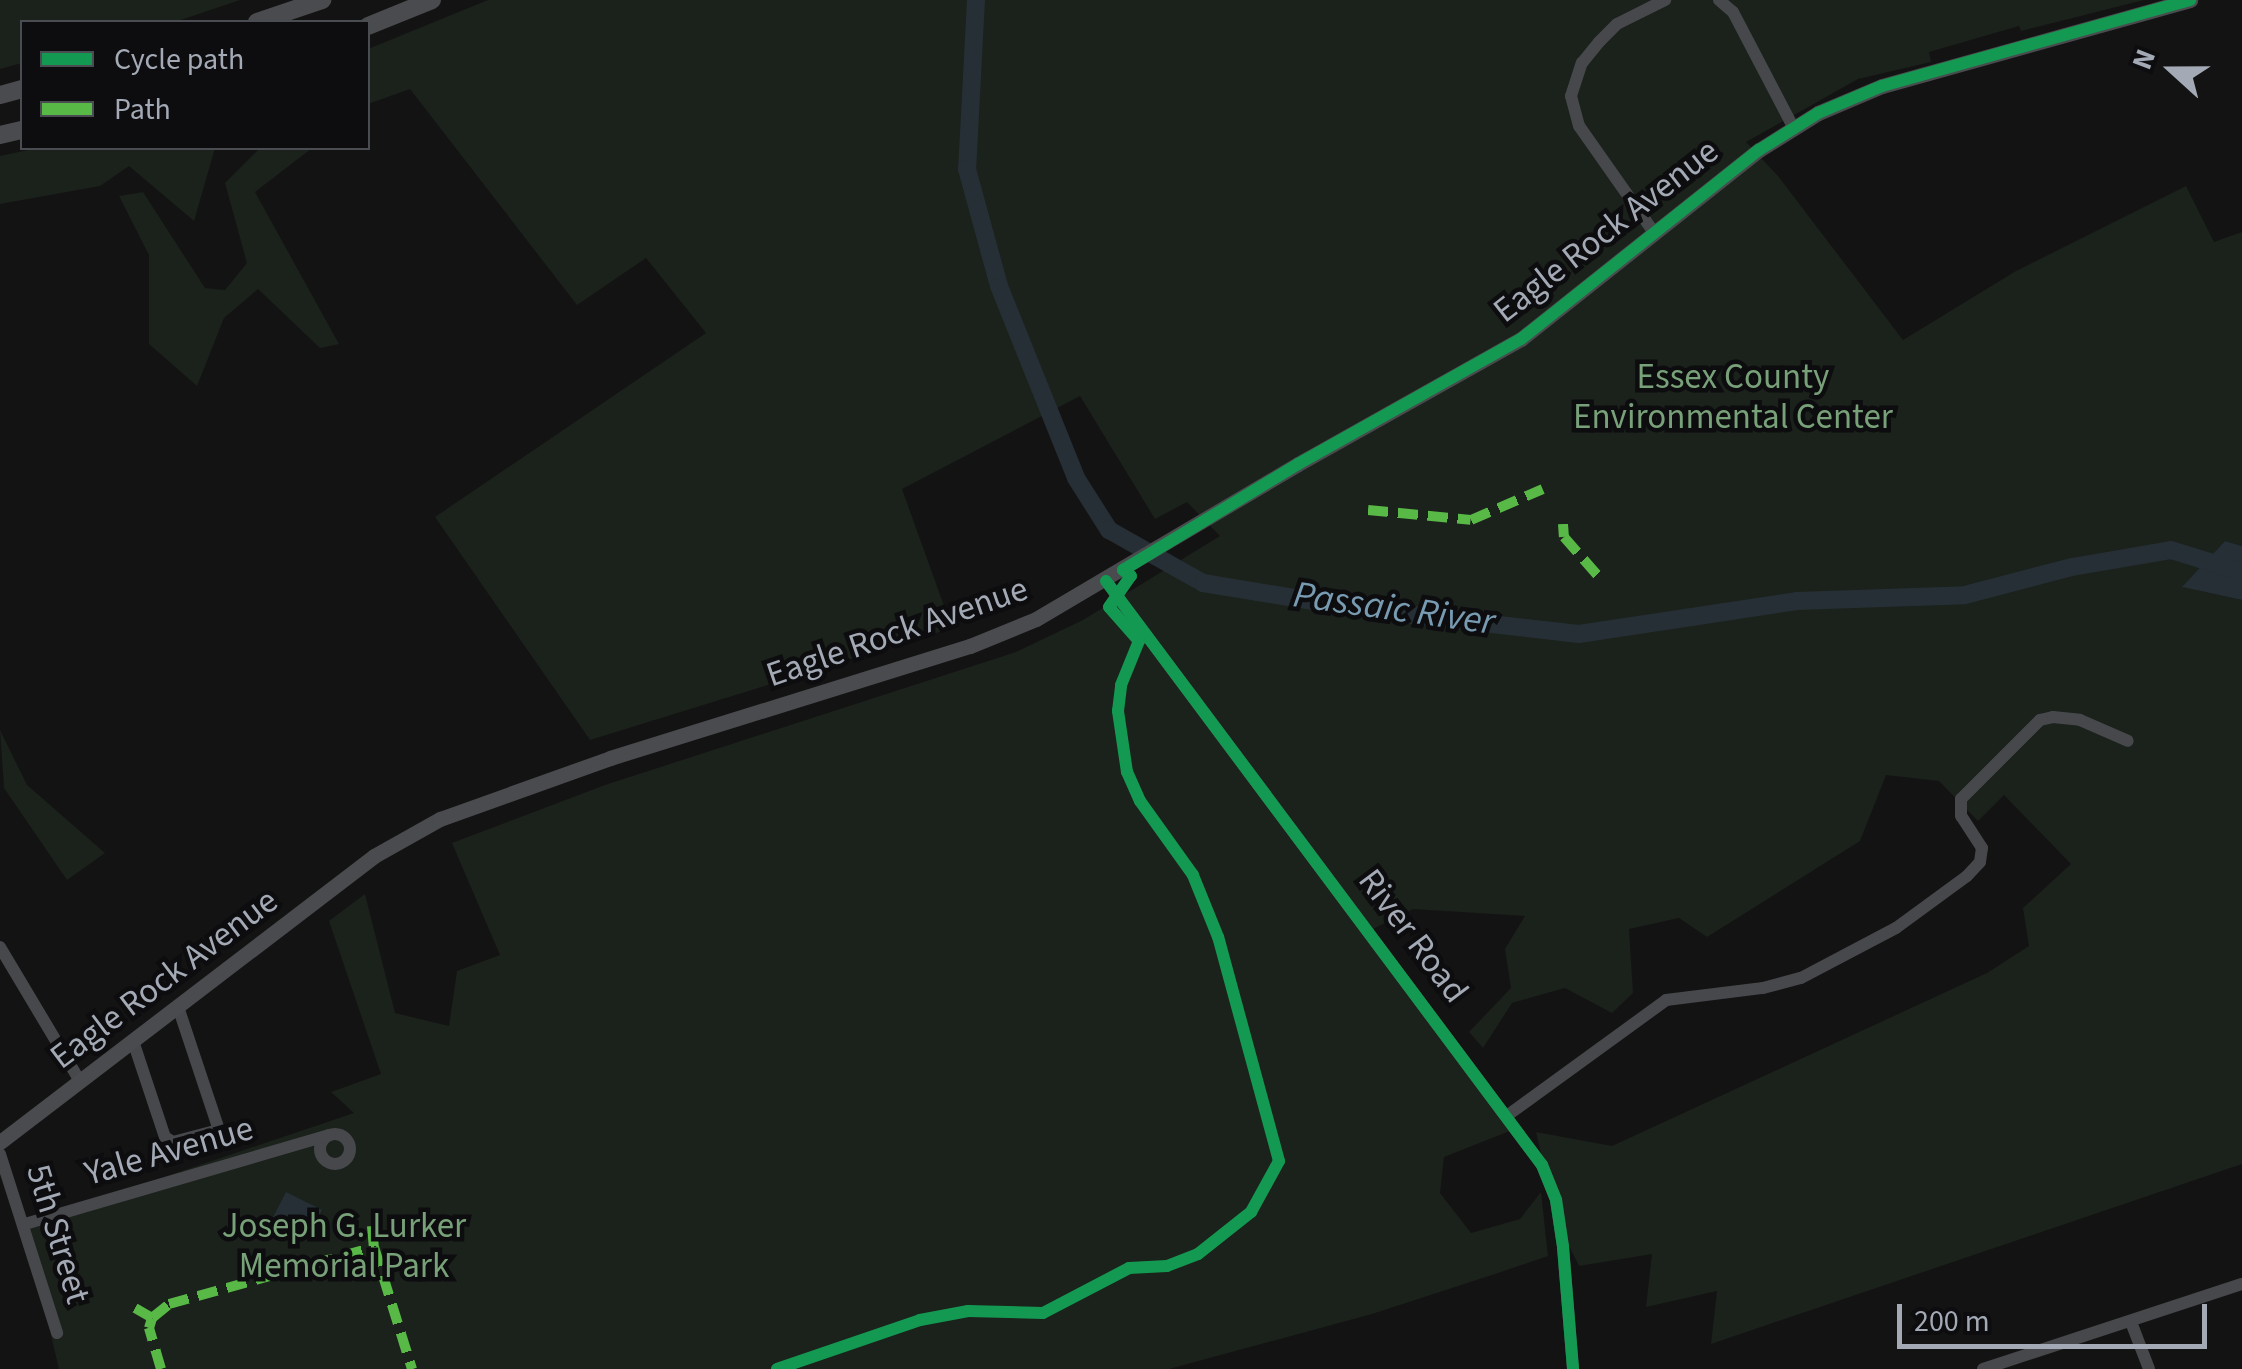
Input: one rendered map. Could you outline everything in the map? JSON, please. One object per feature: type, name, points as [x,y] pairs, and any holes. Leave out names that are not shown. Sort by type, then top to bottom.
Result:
[{"type":"highway","points":[[263,20],[322,0]]},
{"type":"highway","points":[[370,25],[432,0]]},
{"type":"main road","name":"Eagle Rock Avenue","points":[[0,1142],[363,864],[440,819],[623,754],[970,646],[1036,620],[1521,340],[1793,127],[1882,86],[2190,0]]},
{"type":"street","points":[[1655,234],[1580,126],[1571,96],[1582,63],[1599,42],[1617,24],[1665,0]]},
{"type":"street","points":[[1719,0],[1733,12],[1793,127]]},
{"type":"street","name":"River Road","points":[[1099,585],[1508,1115],[1542,1165],[1556,1200],[1572,1366]]},
{"type":"street","points":[[1508,1115],[1666,1000],[1764,988],[1800,978],[1896,928],[1968,876],[1980,862],[1982,848],[1961,816],[1961,799],[2040,720],[2060,717],[2128,741]]},
{"type":"street","points":[[0,946],[80,1081]]},
{"type":"street","points":[[134,1041],[165,1137],[173,1142],[219,1130],[178,1008]]},
{"type":"street","name":"Yale Avenue","points":[[25,1224],[329,1135]]},
{"type":"street","name":"5th Street","points":[[0,1154],[57,1333]]},
{"type":"street","points":[[1983,1369],[2242,1284]]},
{"type":"street","points":[[2132,1322],[2149,1369]]},
{"type":"street","points":[[1555,1369],[1572,1366]]},
{"type":"green space","points":[[0,0],[240,0],[181,20],[20,20],[20,64],[0,69]]},
{"type":"green space","points":[[488,0],[2144,0],[2021,31],[2019,26],[1929,52],[1931,62],[1858,79],[1746,142],[1778,176],[1903,340],[2016,271],[2186,186],[2214,242],[2242,232],[2242,546],[2225,541],[2183,587],[2242,600],[2242,1164],[1711,1344],[1717,1291],[1646,1307],[1652,1254],[1579,1266],[1569,1246],[1563,1247],[1536,1132],[1612,1146],[1987,973],[2029,946],[2023,908],[2071,864],[2004,795],[1978,821],[1939,781],[1886,775],[1860,841],[1707,937],[1679,918],[1629,929],[1633,993],[1612,1013],[1565,988],[1512,1003],[1483,1048],[1469,1032],[1511,988],[1505,949],[1525,916],[1413,909],[1373,929],[1520,1127],[1444,1157],[1440,1193],[1471,1233],[1520,1219],[1541,1192],[1548,1256],[1372,1314],[1169,1369],[59,1369],[25,1224],[354,1113],[331,1092],[381,1074],[329,921],[365,894],[395,1013],[449,1026],[457,971],[500,955],[452,843],[605,785],[1016,652],[1083,620],[1220,536],[1187,502],[1155,519],[1080,396],[902,489],[952,628],[590,740],[435,517],[706,333],[646,258],[577,305],[410,89],[370,103],[370,48]]},
{"type":"green space","points":[[28,150],[214,150],[194,221],[129,166],[100,186],[0,204],[0,156]]},
{"type":"green space","points":[[258,150],[309,150],[255,192],[339,344],[320,348],[258,289],[224,318],[197,386],[149,344],[149,255],[119,196],[143,192],[205,288],[225,290],[247,263],[225,183]]},
{"type":"green space","points":[[0,730],[27,785],[105,853],[67,880],[4,788]]},
{"type":"shaded area","points":[[2225,541],[2242,546],[2242,600],[2182,587]]},
{"type":"shaded area","points":[[286,1192],[322,1210],[311,1230],[295,1221],[287,1237],[268,1227]]},
{"type":"waterway","name":"Passaic River","points":[[976,0],[967,169],[999,286],[1076,478],[1109,530],[1203,583],[1362,609],[1579,634],[1797,601],[1965,595],[2072,567],[2171,550],[2242,572]]},
{"type":"marked path","points":[[1368,510],[1471,520],[1543,489]]},
{"type":"marked path","points":[[1563,524],[1564,537],[1599,577]]},
{"type":"marked path","points":[[372,1226],[374,1247]]},
{"type":"marked path","points":[[161,1369],[149,1328],[152,1318],[169,1304],[374,1247],[412,1369]]},
{"type":"marked path","points":[[135,1308],[152,1318]]},
{"type":"cycle path","points":[[777,1369],[920,1320],[968,1311],[1043,1313],[1129,1268],[1167,1266],[1198,1254],[1251,1212],[1279,1161],[1218,937],[1193,875],[1140,801],[1127,772],[1118,711],[1121,685],[1139,641],[1109,607],[1131,576],[1123,570],[1298,464],[1521,339],[1759,150],[1818,113],[1882,86],[2190,0]]},
{"type":"cycle path","points":[[1106,581],[1542,1165],[1556,1200],[1573,1369]]},
{"type":"park label","name":"Essex County Environmental Center","points":[[1733,397]]},
{"type":"park label","name":"Joseph G. Lurker Memorial Park","points":[[344,1246]]}]
